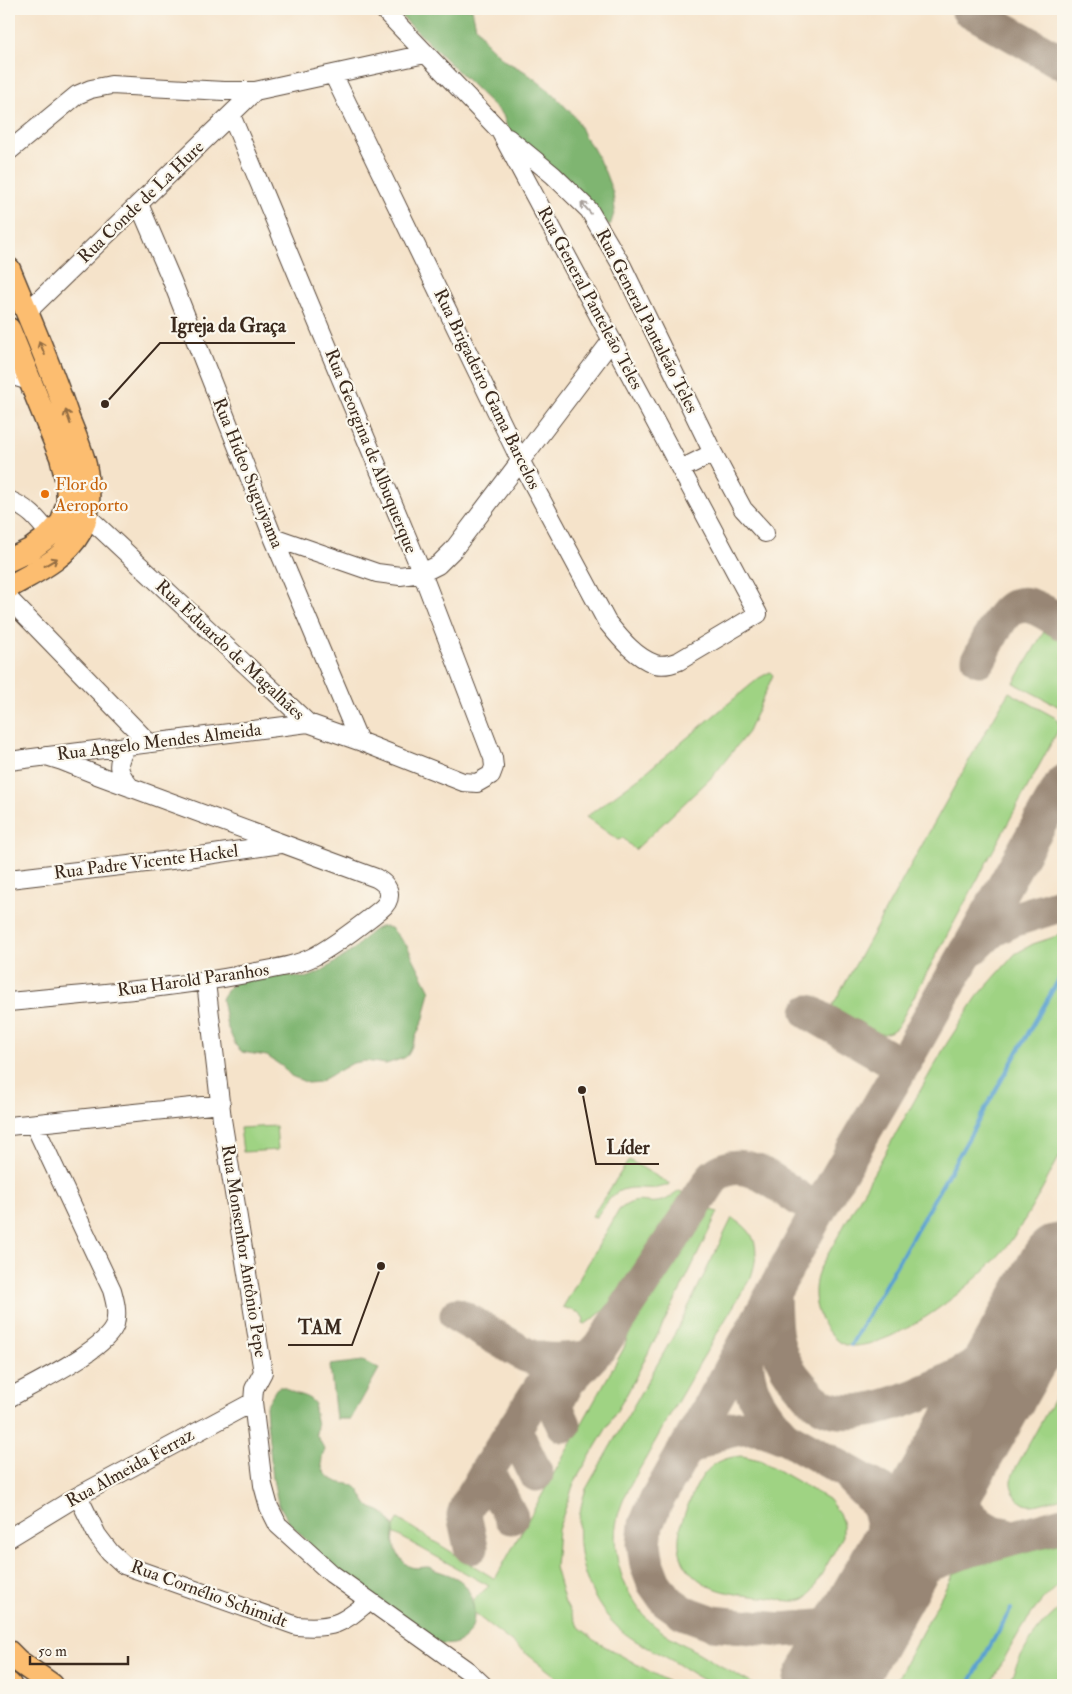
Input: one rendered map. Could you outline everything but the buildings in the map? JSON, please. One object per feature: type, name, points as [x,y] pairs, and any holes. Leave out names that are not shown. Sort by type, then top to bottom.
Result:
[{"type":"main road","points":[[9,269],[56,384],[84,464],[88,490],[86,515],[82,530],[75,541],[62,556],[9,587]]},
{"type":"main road","points":[[9,329],[19,378],[60,457],[67,482],[68,502],[62,522],[50,535],[30,550],[9,560]]},
{"type":"main road","points":[[9,1652],[18,1661],[52,1685]]},
{"type":"street","name":"Rua General Panteleão Teles","points":[[384,9],[500,131],[758,614]]},
{"type":"street","points":[[9,151],[77,95],[91,89],[111,85],[255,91],[425,54]]},
{"type":"street","name":"Rua Brigadeiro Gama Barcelos","points":[[333,74],[520,460],[607,622],[623,642],[645,658],[656,664],[668,664],[679,661],[758,614]]},
{"type":"street","name":"Rua Conde de La Hure","points":[[27,312],[255,91]]},
{"type":"street","name":"Rua Georgina de Albuquerque","points":[[231,115],[422,574],[493,758],[494,767],[491,775],[477,783]]},
{"type":"street","name":"Rua General Pantaleão Teles","points":[[500,131],[553,175],[589,210],[622,266],[742,509],[765,533]]},
{"type":"street","name":"Rua Hideo Suguiyama","points":[[139,204],[172,281],[273,537],[359,741]]},
{"type":"street","points":[[273,537],[377,573],[400,576],[422,574],[438,565],[453,550],[612,340]]},
{"type":"street","points":[[680,469],[713,453]]},
{"type":"street","points":[[9,500],[24,507],[34,515],[50,535]]},
{"type":"street","name":"Rua Eduardo de Magalhães","points":[[86,515],[308,723],[463,782],[477,783]]},
{"type":"street","points":[[9,599],[149,743]]},
{"type":"street","name":"Rua Angelo Mendes Almeida","points":[[9,760],[308,723]]},
{"type":"street","points":[[127,746],[120,757],[119,771],[131,788]]},
{"type":"street","points":[[96,750],[92,763],[97,775]]},
{"type":"street","points":[[46,756],[284,843]]},
{"type":"street","name":"Rua Harold Paranhos","points":[[9,1002],[206,982],[289,965],[314,956],[339,940],[388,903],[390,892],[384,882],[284,843]]},
{"type":"street","name":"Rua Padre Vicente Hackel","points":[[9,879],[180,859],[284,843]]},
{"type":"street","name":"Rua Monsenhor Antônio Pepe","points":[[206,982],[221,1104],[263,1372],[254,1389],[253,1402],[263,1485],[269,1507],[278,1525],[332,1574],[468,1671],[483,1685]]},
{"type":"street","points":[[9,1126],[221,1104]]},
{"type":"street","points":[[9,1398],[83,1356],[103,1341],[115,1326],[117,1309],[112,1290],[34,1124]]},
{"type":"street","name":"Rua Almeida Ferraz","points":[[9,1538],[78,1496],[253,1402]]},
{"type":"street","name":"Rua Cornélio Schimidt","points":[[78,1496],[97,1535],[110,1552],[124,1565],[152,1576],[297,1626],[320,1628],[336,1624],[349,1618],[369,1601]]},
{"type":"green space","points":[[394,9],[472,9],[476,27],[487,43],[505,61],[524,71],[550,91],[576,118],[605,172],[613,193],[615,210],[610,226],[577,191],[508,130],[503,115]]},
{"type":"green space","points":[[1046,628],[1063,637],[1063,709],[1014,683]]},
{"type":"green space","points":[[770,672],[773,675],[748,732],[713,776],[635,850],[623,838],[618,840],[586,817],[640,777],[759,678]]},
{"type":"green space","points":[[1009,692],[1056,718],[1060,727],[898,1026],[890,1032],[882,1034],[873,1034],[854,1027],[829,1012]]},
{"type":"green space","points":[[382,926],[391,928],[407,946],[430,991],[424,1018],[408,1055],[386,1064],[365,1061],[353,1063],[319,1082],[308,1083],[291,1076],[283,1067],[267,1056],[242,1052],[236,1046],[227,1026],[222,999],[227,989],[237,981],[285,974],[303,978],[312,976],[346,955],[370,933]]},
{"type":"green space","points":[[1063,934],[1063,1150],[1039,1195],[1019,1229],[999,1255],[963,1290],[941,1307],[918,1322],[873,1343],[849,1346],[841,1343],[828,1332],[819,1314],[815,1300],[815,1285],[819,1270],[947,1043],[977,997],[1015,954],[1033,944]]},
{"type":"green space","points":[[276,1126],[278,1150],[243,1152],[240,1128]]},
{"type":"green space","points":[[629,1160],[670,1184],[656,1188],[629,1188],[622,1190],[610,1198],[596,1217],[592,1216]]},
{"type":"green space","points":[[680,1191],[685,1194],[616,1298],[585,1324],[580,1313],[563,1307],[619,1210],[636,1201],[656,1202],[664,1200]]},
{"type":"green space","points":[[712,1210],[718,1212],[680,1291],[628,1392],[574,1483],[558,1530],[555,1567],[565,1603],[578,1626],[597,1642],[674,1685],[567,1685],[466,1607],[489,1586],[392,1532],[398,1519],[495,1579],[624,1348],[638,1305],[678,1246],[689,1237]]},
{"type":"green space","points":[[732,1218],[747,1229],[755,1243],[754,1267],[751,1277],[688,1382],[631,1485],[621,1505],[615,1537],[618,1561],[625,1584],[643,1614],[669,1636],[755,1685],[721,1686],[712,1684],[635,1640],[623,1632],[609,1618],[598,1603],[583,1567],[579,1547],[579,1527],[586,1489],[678,1328]]},
{"type":"green space","points":[[363,1361],[379,1369],[351,1419],[336,1419],[330,1365]]},
{"type":"green space","points":[[1063,1383],[1063,1497],[1032,1505],[1024,1504],[1015,1496],[1011,1480],[1015,1469]]},
{"type":"green space","points":[[279,1387],[284,1387],[308,1398],[315,1404],[316,1434],[325,1450],[322,1464],[325,1472],[336,1481],[357,1488],[370,1507],[386,1516],[394,1528],[396,1549],[404,1562],[413,1568],[430,1567],[452,1576],[465,1586],[471,1597],[474,1619],[470,1631],[460,1641],[453,1644],[440,1644],[333,1569],[289,1522],[278,1503],[273,1479],[267,1421],[266,1406]]},
{"type":"green space","points":[[742,1456],[760,1460],[828,1499],[839,1513],[843,1524],[843,1536],[810,1595],[802,1600],[786,1601],[742,1595],[715,1588],[698,1579],[689,1571],[680,1553],[679,1533],[693,1493],[702,1477],[722,1460]]},
{"type":"green space","points":[[1063,1543],[1063,1581],[1051,1591],[1030,1616],[990,1685],[894,1685],[953,1574],[985,1561]]},
{"type":"green space","points":[[1063,1606],[1063,1685],[1007,1685],[1036,1632]]},
{"type":"waterway","points":[[851,1345],[1063,972]]},
{"type":"waterway","points":[[968,1685],[1011,1609]]},
{"type":"taxiway","points":[[968,9],[1063,63]]},
{"type":"taxiway","points":[[979,659],[998,623],[1004,615],[1019,605],[1037,608],[1063,623]]},
{"type":"taxiway","points":[[1063,782],[831,1188],[655,1503],[646,1525],[644,1544],[647,1565],[654,1583],[666,1600],[683,1612],[713,1623],[781,1630],[819,1627],[851,1621],[865,1616],[924,1566],[968,1550],[1063,1524]]},
{"type":"taxiway","points":[[974,947],[992,930],[1012,920],[1063,904]]},
{"type":"taxiway","points":[[809,1012],[902,1066]]},
{"type":"taxiway","points":[[564,1425],[557,1409],[557,1402],[568,1381],[601,1346],[714,1176],[725,1169],[736,1167],[747,1169],[770,1179],[801,1200]]},
{"type":"taxiway","points":[[773,1293],[776,1340],[790,1372],[814,1400],[825,1407],[837,1411],[850,1412],[878,1408],[904,1400],[936,1387],[967,1371],[1003,1344],[1051,1288]]},
{"type":"taxiway","points":[[457,1315],[534,1358],[557,1360],[588,1358],[548,1376],[514,1429],[536,1474]]},
{"type":"taxiway","points":[[683,1452],[720,1432],[740,1427],[764,1429],[784,1436],[766,1414],[753,1392],[747,1367],[749,1339]]},
{"type":"taxiway","points":[[511,1517],[487,1471],[514,1429]]},
{"type":"taxiway","points":[[784,1436],[960,1535],[978,1540],[996,1541]]},
{"type":"taxiway","points":[[962,1446],[956,1475],[956,1485],[961,1503],[972,1518],[980,1524],[997,1533],[1006,1535]]},
{"type":"taxiway","points":[[471,1547],[464,1515],[467,1506],[487,1471]]},
{"type":"taxiway","points":[[853,1480],[878,1505],[888,1547],[878,1579]]},
{"type":"runway","points":[[827,1685],[1063,1267]]},
{"type":"place","name":"Igreja da Graça","points":[[105,404]]},
{"type":"place","name":"Flor do Aeroporto","points":[[45,494]]},
{"type":"place","name":"Líder","points":[[582,1090]]},
{"type":"place","name":"TAM","points":[[381,1266]]}]
